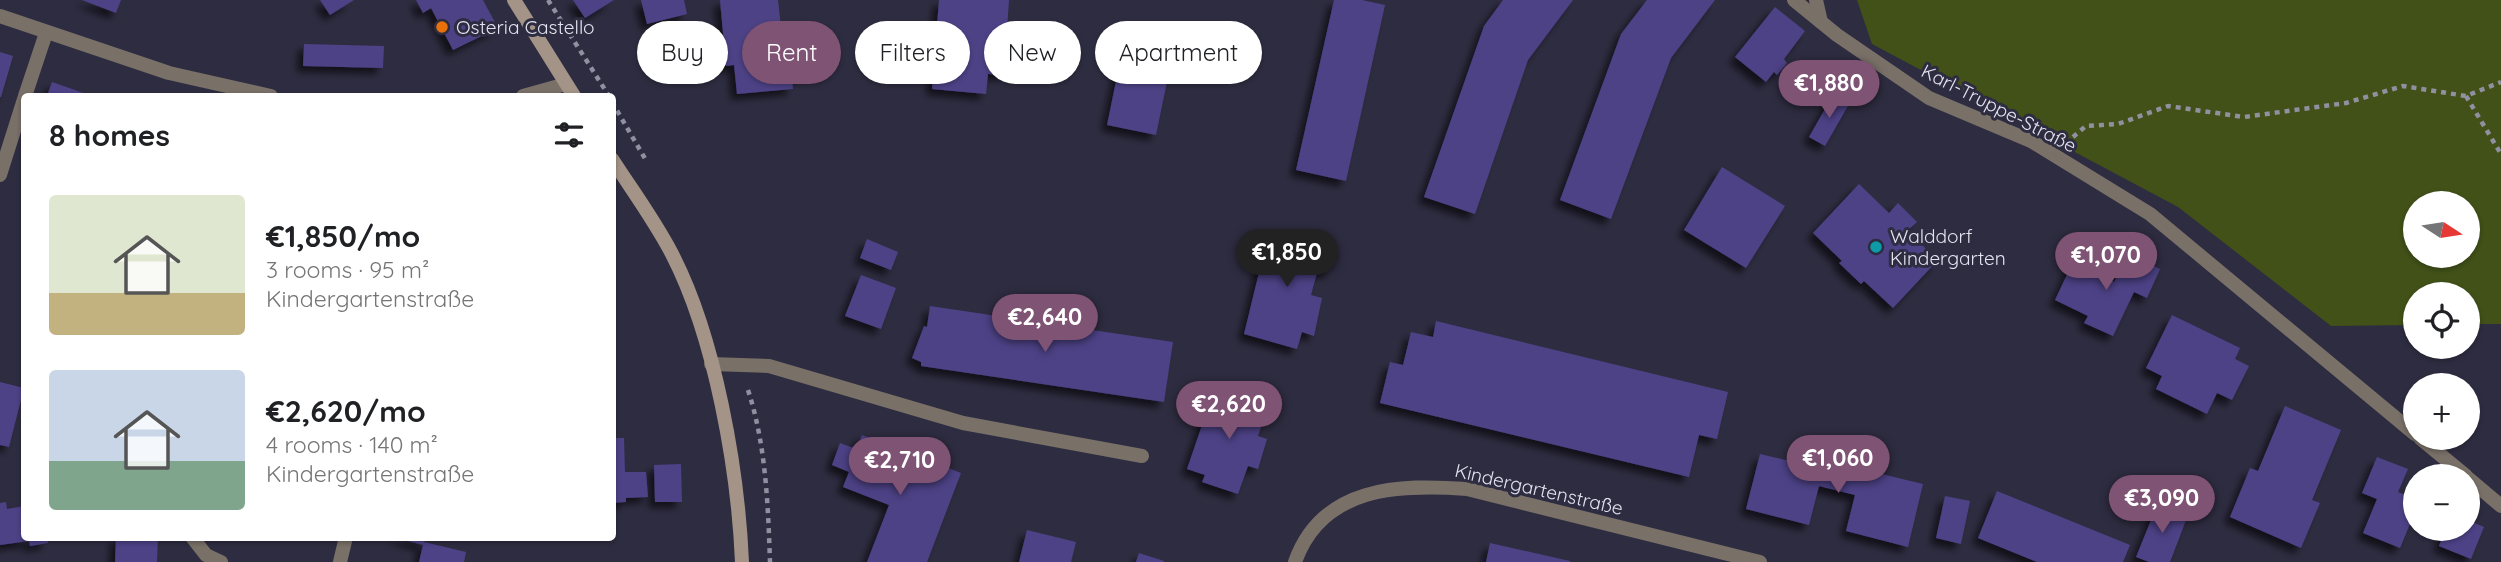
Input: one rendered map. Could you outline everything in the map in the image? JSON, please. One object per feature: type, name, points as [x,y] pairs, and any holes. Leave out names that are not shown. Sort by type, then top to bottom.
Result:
[{"type":"main road","points":[[514,0],[570,90]]},
{"type":"main road","points":[[616,165],[672,255],[694,307],[711,363],[728,440],[742,562]]},
{"type":"street","name":"Karl-Truppe-Straße","points":[[1794,0],[1929,98],[2031,141],[2150,214],[2403,423]]},
{"type":"street","points":[[1816,0],[1821,22]]},
{"type":"street","points":[[0,16],[169,73],[258,93]]},
{"type":"street","points":[[27,93],[46,33]]},
{"type":"street","points":[[546,93],[570,90]]},
{"type":"street","points":[[0,175],[21,110]]},
{"type":"street","points":[[711,363],[769,366],[963,423],[1142,456]]},
{"type":"street","points":[[2434,450],[2451,464]]},
{"type":"street","name":"Kindergartenstraße","points":[[1295,562],[1318,522],[1339,504],[1385,489],[1429,486],[1467,489],[1760,562]]},
{"type":"street","points":[[2480,488],[2501,506]]},
{"type":"street","points":[[195,541],[206,555],[221,562]]},
{"type":"street","points":[[340,562],[345,541]]},
{"type":"path","points":[[548,0],[607,93]]},
{"type":"path","points":[[2086,126],[2118,124],[2168,106],[2244,117],[2346,103],[2403,86],[2466,96],[2501,82]]},
{"type":"path","points":[[2466,96],[2501,154]]},
{"type":"green space","points":[[1857,0],[2501,0],[2501,324],[2480,324],[2480,282],[2403,282],[2403,325],[2331,326],[2178,207],[1872,44]]},
{"type":"building","points":[[82,0],[121,0],[116,13]]},
{"type":"building","points":[[320,0],[354,0],[330,15]]},
{"type":"building","points":[[416,0],[483,0],[498,28],[453,50],[431,8],[423,13]]},
{"type":"building","points":[[573,0],[614,0],[585,18]]},
{"type":"building","points":[[641,0],[684,0],[687,14],[659,21],[646,21]]},
{"type":"building","points":[[720,0],[778,0],[780,21],[742,21],[742,84],[793,84],[793,89],[737,94],[734,65],[728,66],[728,21],[722,21]]},
{"type":"building","points":[[939,0],[1009,0],[1008,21],[984,21],[986,94],[932,89],[932,84],[970,84],[970,21],[937,21]]},
{"type":"building","points":[[1334,0],[1362,0],[1385,5],[1346,181],[1296,170]]},
{"type":"building","points":[[1503,0],[1573,0],[1528,60],[1475,214],[1424,197],[1484,26]]},
{"type":"building","points":[[1647,0],[1715,0],[1671,58],[1611,219],[1560,200],[1621,34]]},
{"type":"building","points":[[1775,7],[1805,31],[1784,59],[1787,63],[1777,75],[1774,72],[1766,82],[1735,57]]},
{"type":"building","points":[[304,44],[384,46],[383,68],[303,66]]},
{"type":"building","points":[[0,52],[13,56],[1,97],[0,97]]},
{"type":"building","points":[[52,82],[83,93],[48,93]]},
{"type":"building","points":[[1115,84],[1166,84],[1156,135],[1107,125]]},
{"type":"building","points":[[1833,95],[1849,104],[1825,146],[1809,137]]},
{"type":"building","points":[[1722,167],[1785,206],[1746,268],[1684,230]]},
{"type":"building","name":"Walddorf Kindergarten","points":[[1859,184],[1889,213],[1898,203],[1917,222],[1907,231],[1938,260],[1893,308],[1864,281],[1861,284],[1813,233]]},
{"type":"building","points":[[1307,229],[1326,235],[1321,252],[1332,255],[1327,272],[1318,269],[1311,295],[1322,298],[1314,336],[1302,332],[1297,349],[1244,334],[1262,260],[1258,259],[1267,230],[1303,241]]},
{"type":"building","points":[[867,239],[898,252],[891,270],[860,258]]},
{"type":"building","points":[[2128,253],[2160,269],[2147,298],[2134,292],[2113,336],[2084,323],[2088,316],[2055,300],[2073,262],[2114,282]]},
{"type":"building","points":[[861,275],[896,288],[881,329],[845,316]]},
{"type":"building","points":[[930,306],[1173,342],[1164,402],[921,366],[921,362],[912,358],[924,326],[927,327]]},
{"type":"building","points":[[2172,315],[2240,348],[2235,359],[2249,366],[2232,400],[2217,393],[2207,414],[2156,389],[2162,376],[2146,368]]},
{"type":"building","points":[[1436,321],[1728,392],[1717,439],[1699,435],[1689,477],[1380,403],[1390,362],[1403,365],[1411,332],[1433,337]]},
{"type":"building","points":[[0,382],[21,387],[21,400],[9,447],[0,445]]},
{"type":"building","points":[[1213,393],[1230,398],[1232,393],[1268,405],[1258,436],[1267,439],[1258,469],[1248,466],[1238,494],[1202,482],[1205,475],[1187,469]]},
{"type":"building","points":[[2285,406],[2341,430],[2312,500],[2320,503],[2301,548],[2230,517],[2250,468],[2258,471]]},
{"type":"building","points":[[862,435],[961,473],[927,562],[867,562],[889,505],[843,487],[849,472],[832,465],[840,443],[856,449]]},
{"type":"building","points":[[616,438],[624,438],[625,472],[646,472],[648,497],[626,498],[626,502],[616,503]]},
{"type":"building","points":[[1828,449],[1864,458],[1861,469],[1923,484],[1908,547],[1846,531],[1855,495],[1819,486],[1809,525],[1746,509],[1760,454],[1824,469]]},
{"type":"building","points":[[2377,457],[2403,467],[2403,480],[2398,492],[2403,494],[2403,541],[2400,548],[2363,533],[2377,499],[2362,493]]},
{"type":"building","points":[[681,464],[682,502],[655,502],[654,465]]},
{"type":"building","points":[[1997,491],[2130,545],[2123,562],[2037,562],[1978,538]]},
{"type":"building","points":[[1945,496],[1970,501],[1961,544],[1936,538]]},
{"type":"building","points":[[6,502],[7,509],[21,507],[21,541],[29,541],[0,545],[0,503]]},
{"type":"building","points":[[2158,503],[2188,515],[2170,562],[2149,562],[2136,557]]},
{"type":"building","points":[[1027,530],[1076,542],[1071,562],[1019,562]]},
{"type":"building","points":[[29,541],[48,541],[48,543],[30,546]]},
{"type":"building","points":[[116,541],[158,541],[157,562],[115,562]]},
{"type":"building","points":[[408,541],[424,541],[466,552],[464,562],[419,562],[423,545]]},
{"type":"building","points":[[2441,541],[2478,541],[2471,559],[2439,546]]},
{"type":"building","points":[[1490,543],[1570,561],[1570,562],[1486,562]]},
{"type":"building","points":[[1139,553],[1164,561],[1164,562],[1136,562]]},
{"type":"place","name":"Osteria Castello","points":[[442,27]]},
{"type":"place","name":"Walddorf Kindergarten","points":[[1876,247]]}]
